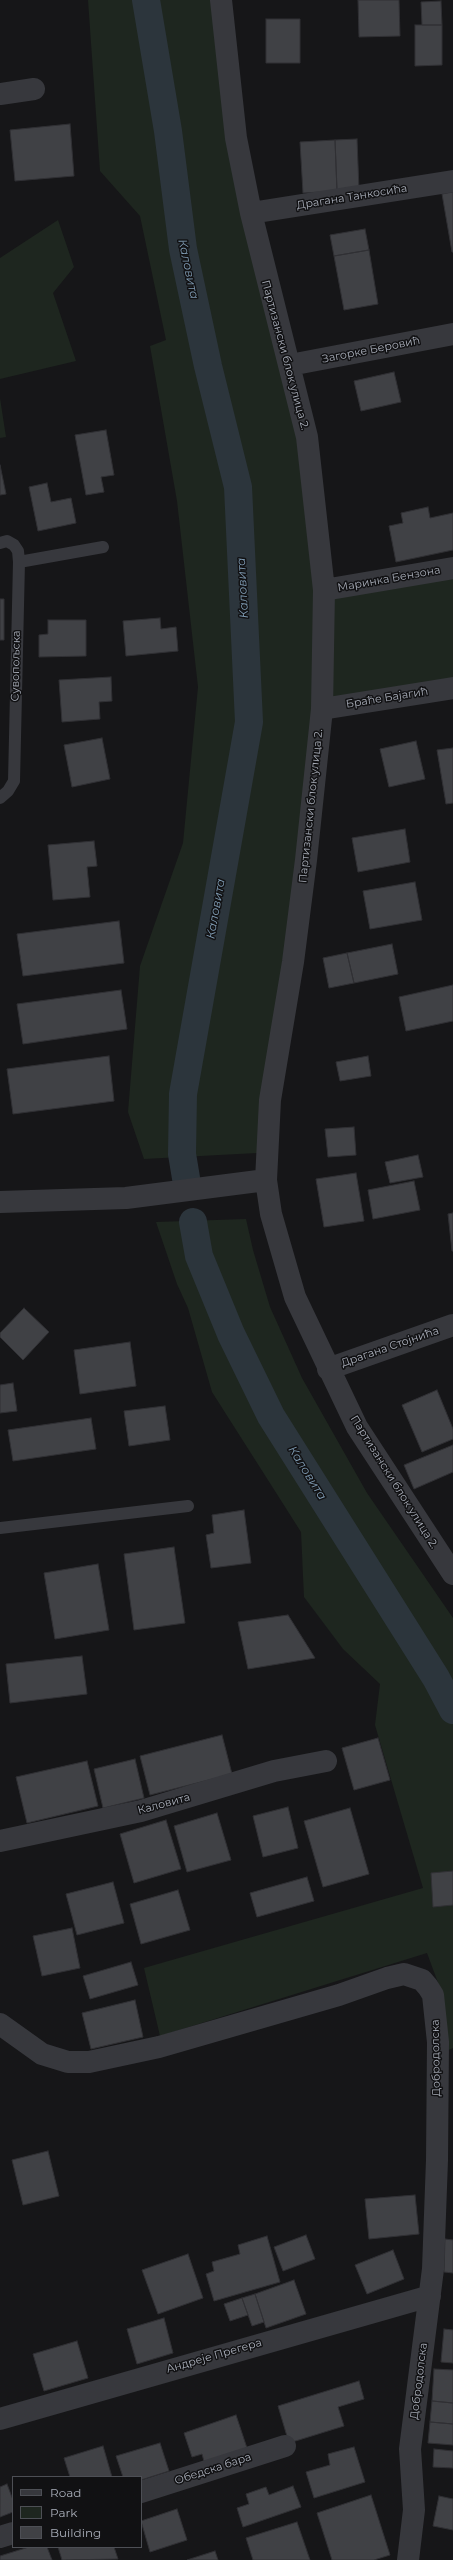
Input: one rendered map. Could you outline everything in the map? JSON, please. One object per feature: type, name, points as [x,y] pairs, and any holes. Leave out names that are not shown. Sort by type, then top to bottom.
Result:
[{"type":"street","name":"Партизански блок улица 2.","points":[[221,0],[236,138],[267,286],[290,365],[307,437],[324,590],[322,709],[294,962],[270,1100],[266,1180],[271,1214],[295,1297],[328,1369],[357,1427],[453,1574]]},
{"type":"street","points":[[0,94],[34,89]]},
{"type":"street","name":"Драгана Танкосића","points":[[251,213],[453,182]]},
{"type":"street","name":"Загорке Беровић","points":[[290,365],[453,334]]},
{"type":"street","name":"Маринка Бензона","points":[[324,590],[453,568]]},
{"type":"street","name":"Браће Бајагић","points":[[322,709],[453,688]]},
{"type":"street","points":[[0,1202],[126,1198],[266,1180]]},
{"type":"street","name":"Драгана Стојнића","points":[[328,1369],[453,1325]]},
{"type":"street","name":"Каловита","points":[[0,1841],[141,1811],[274,1771],[326,1761]]},
{"type":"street","name":"Добродолска","points":[[0,2024],[42,2054],[68,2062],[89,2062],[159,2047],[339,1995],[404,1974],[422,1980],[433,1995],[438,2042],[437,2160],[430,2296],[410,2449],[414,2510],[408,2560]]},
{"type":"street","name":"Андреје Прегера","points":[[0,2419],[430,2296]]},
{"type":"street","name":"Обедска бара","points":[[142,2492],[285,2446]]},
{"type":"street","points":[[0,2538],[12,2533]]},
{"type":"lane","name":"Сувопољска","points":[[0,543],[7,541],[14,545],[18,551],[19,562],[14,781],[8,791],[0,798]]},
{"type":"lane","points":[[19,562],[102,547]]},
{"type":"lane","points":[[0,1528],[188,1506]]},
{"type":"green space","points":[[88,0],[221,0],[251,213],[290,365],[324,590],[453,568],[453,686],[322,709],[257,1153],[144,1159],[128,1112],[140,966],[183,843],[198,687],[177,501],[150,346],[166,340],[140,216],[100,171]]},
{"type":"green space","points":[[58,220],[74,267],[53,293],[76,361],[0,379],[0,258]]},
{"type":"green space","points":[[0,398],[6,437],[0,438]]},
{"type":"green space","points":[[246,1219],[253,1250],[270,1307],[302,1378],[367,1493],[453,1618],[453,2048],[444,2052],[440,1988],[427,1953],[160,2036],[144,1968],[423,1888],[375,1725],[380,1684],[343,1649],[304,1597],[301,1532],[212,1392],[188,1308],[177,1284],[156,1222]]},
{"type":"building","points":[[358,0],[399,0],[400,36],[359,37]]},
{"type":"building","points":[[441,1],[442,25],[422,25],[421,2]]},
{"type":"building","points":[[266,19],[300,19],[300,63],[266,63]]},
{"type":"building","points":[[415,25],[442,25],[442,65],[415,66]]},
{"type":"building","points":[[70,124],[74,176],[15,181],[10,130]]},
{"type":"building","points":[[357,139],[359,190],[337,191],[335,140]]},
{"type":"building","points":[[335,140],[337,191],[303,193],[300,142]]},
{"type":"building","points":[[453,192],[453,252],[452,252],[442,194]]},
{"type":"building","points":[[365,229],[369,250],[334,256],[330,235]]},
{"type":"building","points":[[369,250],[378,304],[344,310],[334,256]]},
{"type":"building","points":[[394,372],[401,402],[361,411],[354,381]]},
{"type":"building","points":[[106,430],[114,475],[101,477],[104,492],[86,495],[75,435]]},
{"type":"building","points":[[0,465],[6,494],[0,495]]},
{"type":"building","points":[[47,483],[51,502],[71,498],[76,523],[38,531],[29,487]]},
{"type":"building","points":[[428,507],[430,518],[453,513],[453,550],[396,562],[389,526],[403,523],[401,513]]},
{"type":"building","points":[[0,599],[4,599],[4,640],[0,640]]},
{"type":"building","points":[[160,618],[161,629],[176,627],[178,651],[126,656],[123,621]]},
{"type":"building","points":[[48,620],[86,620],[86,656],[39,657],[39,635],[48,634]]},
{"type":"building","points":[[111,677],[112,701],[99,702],[100,719],[62,722],[59,680]]},
{"type":"building","points":[[102,738],[110,779],[72,787],[64,745]]},
{"type":"building","points":[[416,741],[425,779],[389,787],[380,749]]},
{"type":"building","points":[[453,748],[453,803],[446,804],[437,750]]},
{"type":"building","points":[[405,829],[410,862],[358,872],[352,838]]},
{"type":"building","points":[[94,841],[97,866],[87,867],[90,897],[53,900],[48,845]]},
{"type":"building","points":[[415,882],[422,920],[370,929],[363,891]]},
{"type":"building","points":[[119,921],[124,963],[23,976],[17,934]]},
{"type":"building","points":[[392,944],[398,974],[354,983],[347,953]]},
{"type":"building","points":[[347,953],[354,983],[329,988],[323,958]]},
{"type":"building","points":[[453,985],[453,1021],[406,1031],[399,997]]},
{"type":"building","points":[[121,990],[127,1029],[23,1044],[17,1004]]},
{"type":"building","points":[[109,1056],[114,1101],[13,1114],[7,1069]]},
{"type":"building","points":[[368,1056],[371,1076],[340,1081],[336,1062]]},
{"type":"building","points":[[354,1127],[356,1155],[328,1157],[325,1129]]},
{"type":"building","points":[[418,1155],[423,1177],[390,1183],[385,1162]]},
{"type":"building","points":[[356,1173],[364,1221],[324,1227],[316,1179]]},
{"type":"building","points":[[414,1181],[420,1210],[373,1219],[368,1190]]},
{"type":"building","points":[[453,1213],[453,1251],[452,1251],[448,1214]]},
{"type":"building","points":[[24,1308],[49,1332],[23,1360],[0,1337],[0,1333]]},
{"type":"building","points":[[130,1342],[136,1386],[80,1394],[74,1350]]},
{"type":"building","points":[[13,1383],[17,1411],[0,1413],[0,1385]]},
{"type":"building","points":[[437,1390],[453,1429],[453,1439],[422,1452],[402,1405]]},
{"type":"building","points":[[165,1406],[170,1440],[129,1446],[124,1411]]},
{"type":"building","points":[[91,1418],[96,1449],[13,1461],[8,1430]]},
{"type":"building","points":[[453,1445],[453,1472],[414,1489],[404,1465]]},
{"type":"building","points":[[244,1510],[251,1563],[211,1568],[206,1535],[214,1533],[212,1515]]},
{"type":"building","points":[[174,1547],[185,1623],[134,1630],[124,1554]]},
{"type":"building","points":[[98,1564],[109,1630],[55,1639],[44,1573]]},
{"type":"building","points":[[288,1615],[315,1658],[248,1669],[238,1622]]},
{"type":"building","points":[[82,1656],[87,1694],[10,1703],[6,1664]]},
{"type":"building","points":[[222,1735],[232,1774],[150,1795],[140,1756]]},
{"type":"building","points":[[378,1738],[390,1780],[354,1790],[342,1748]]},
{"type":"building","points":[[135,1759],[144,1798],[103,1808],[94,1769]]},
{"type":"building","points":[[87,1761],[98,1806],[27,1823],[16,1777]]},
{"type":"building","points":[[288,1807],[298,1848],[263,1857],[253,1816]]},
{"type":"building","points":[[350,1808],[369,1874],[323,1887],[304,1821]]},
{"type":"building","points":[[217,1813],[231,1860],[187,1872],[174,1826]]},
{"type":"building","points":[[166,1820],[181,1869],[134,1883],[120,1834]]},
{"type":"building","points":[[453,1871],[453,1905],[433,1907],[431,1873]]},
{"type":"building","points":[[307,1877],[314,1901],[257,1917],[250,1893]]},
{"type":"building","points":[[113,1882],[124,1923],[77,1935],[66,1894]]},
{"type":"building","points":[[178,1890],[190,1930],[141,1944],[130,1904]]},
{"type":"building","points":[[72,1928],[80,1968],[42,1976],[33,1936]]},
{"type":"building","points":[[131,1962],[138,1985],[90,1999],[83,1976]]},
{"type":"building","points":[[135,2000],[143,2037],[91,2049],[82,2013]]},
{"type":"building","points":[[48,2151],[59,2196],[23,2205],[12,2160]]},
{"type":"building","points":[[415,2195],[419,2234],[369,2239],[365,2199]]},
{"type":"building","points":[[306,2235],[315,2259],[283,2271],[274,2247]]},
{"type":"building","points":[[267,2236],[280,2282],[214,2301],[206,2274],[214,2271],[212,2262],[240,2254],[238,2245]]},
{"type":"building","points":[[445,2239],[453,2240],[453,2273],[444,2272]]},
{"type":"building","points":[[393,2250],[404,2279],[367,2294],[355,2265]]},
{"type":"building","points":[[188,2254],[203,2298],[158,2314],[142,2270]]},
{"type":"building","points":[[294,2280],[306,2314],[266,2328],[255,2294]]},
{"type":"building","points":[[255,2294],[264,2322],[252,2326],[242,2298]]},
{"type":"building","points":[[242,2298],[248,2315],[230,2321],[224,2304]]},
{"type":"building","points":[[164,2318],[173,2353],[137,2364],[127,2329]]},
{"type":"building","points":[[444,2329],[453,2330],[453,2363],[441,2362]]},
{"type":"building","points":[[77,2341],[88,2378],[44,2391],[33,2354]]},
{"type":"building","points":[[434,2369],[453,2370],[453,2403],[432,2401]]},
{"type":"building","points":[[359,2381],[364,2399],[338,2407],[344,2426],[289,2443],[278,2406]]},
{"type":"building","points":[[432,2401],[453,2403],[453,2424],[430,2422]]},
{"type":"building","points":[[236,2415],[248,2451],[205,2465],[202,2454],[192,2457],[184,2433]]},
{"type":"building","points":[[430,2422],[453,2424],[453,2445],[428,2443]]},
{"type":"building","points":[[160,2443],[169,2471],[142,2480],[142,2476],[123,2476],[116,2456]]},
{"type":"building","points":[[103,2446],[112,2476],[70,2476],[64,2458]]},
{"type":"building","points":[[354,2447],[365,2482],[314,2498],[306,2472],[330,2465],[328,2454]]},
{"type":"building","points":[[434,2449],[453,2451],[453,2468],[433,2467]]},
{"type":"building","points":[[7,2484],[12,2497],[12,2512],[0,2517],[0,2487]]},
{"type":"building","points":[[293,2486],[301,2507],[243,2527],[237,2508],[249,2504],[246,2494],[266,2487],[269,2495]]},
{"type":"building","points":[[371,2495],[390,2555],[374,2560],[332,2560],[317,2513]]},
{"type":"building","points":[[439,2496],[453,2499],[453,2530],[433,2526]]},
{"type":"building","points":[[177,2509],[187,2540],[150,2552],[142,2521]]},
{"type":"building","points":[[297,2522],[310,2560],[253,2560],[246,2538]]},
{"type":"building","points":[[26,2548],[47,2548],[52,2560],[0,2560],[0,2556]]},
{"type":"building","points":[[58,2548],[114,2548],[118,2559],[62,2560]]},
{"type":"building","points":[[215,2551],[218,2560],[187,2560]]},
{"type":"waterway","name":"Каловита","points":[[146,0],[168,131],[183,249],[208,366],[238,487],[249,722],[183,1094],[182,1154],[186,1178]]},
{"type":"waterway","name":"Каловита","points":[[193,1222],[199,1256],[231,1334],[271,1416],[436,1678],[453,1710]]}]
